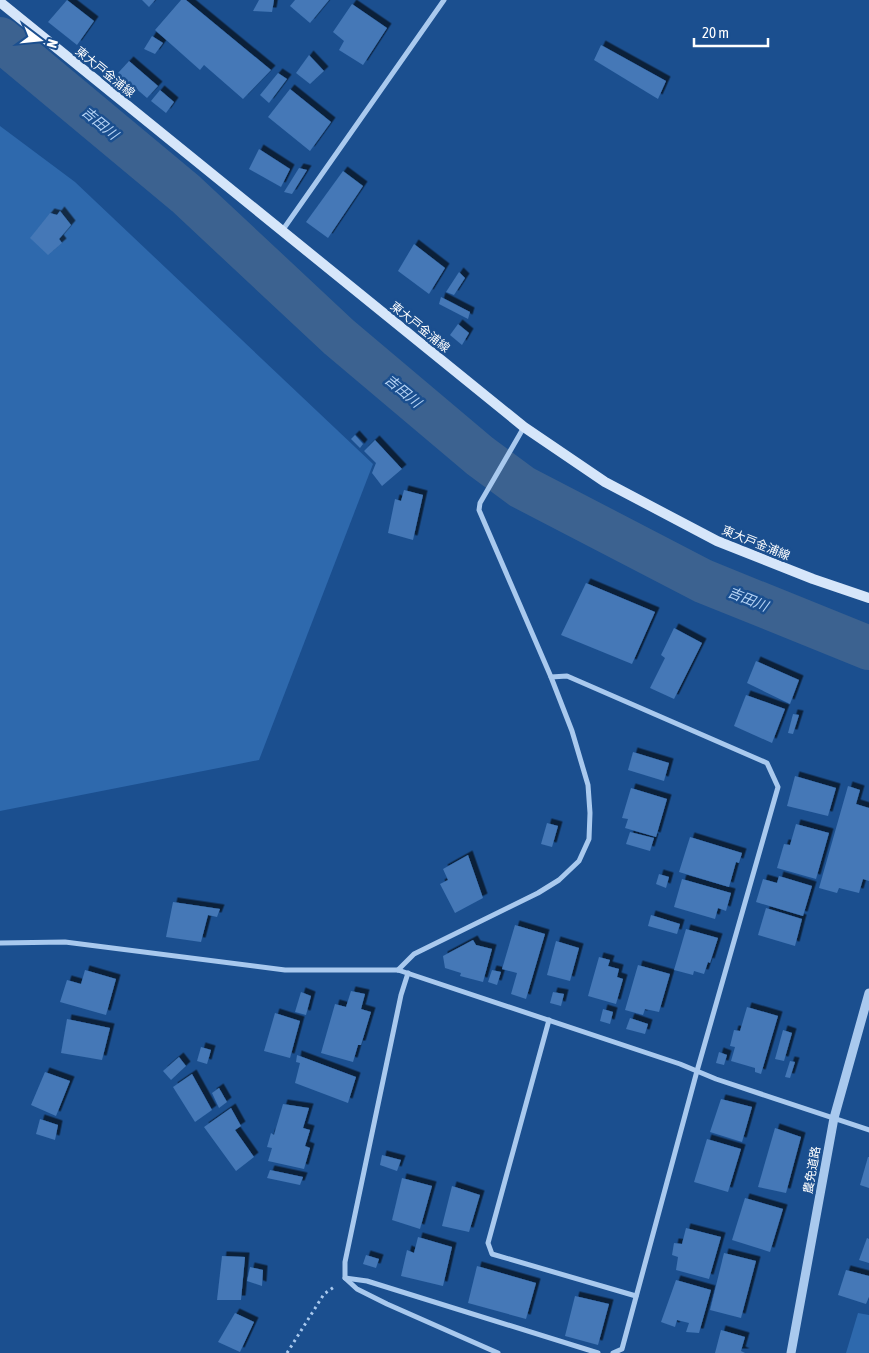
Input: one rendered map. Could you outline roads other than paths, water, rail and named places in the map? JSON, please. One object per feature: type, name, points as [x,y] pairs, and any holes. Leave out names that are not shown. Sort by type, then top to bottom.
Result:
[{"type":"main road","name":"東大戸金浦線","points":[[0,2],[524,427],[605,482],[716,541],[813,579],[869,598]]},
{"type":"street","points":[[282,231],[444,0]]},
{"type":"street","points":[[398,970],[414,954],[538,893],[559,880],[579,861],[589,839],[588,785],[572,731],[551,677],[479,510],[480,503],[524,427]]},
{"type":"street","points":[[551,677],[567,676],[767,764],[778,787],[622,1349],[613,1353]]},
{"type":"street","points":[[0,942],[65,942],[285,970],[398,970],[680,1064],[716,1079],[869,1130]]},
{"type":"street","points":[[408,973],[401,994],[344,1262],[345,1278],[357,1289],[387,1304],[498,1353]]},
{"type":"street","name":"農免道路","points":[[791,1353],[834,1118],[869,993]]},
{"type":"street","points":[[549,1020],[488,1243],[492,1254],[636,1296]]},
{"type":"street","points":[[345,1278],[367,1281],[598,1353]]},
{"type":"waterway","name":"吉田川","points":[[0,39],[186,194],[339,337],[480,456],[522,487],[703,581],[869,648]]}]
